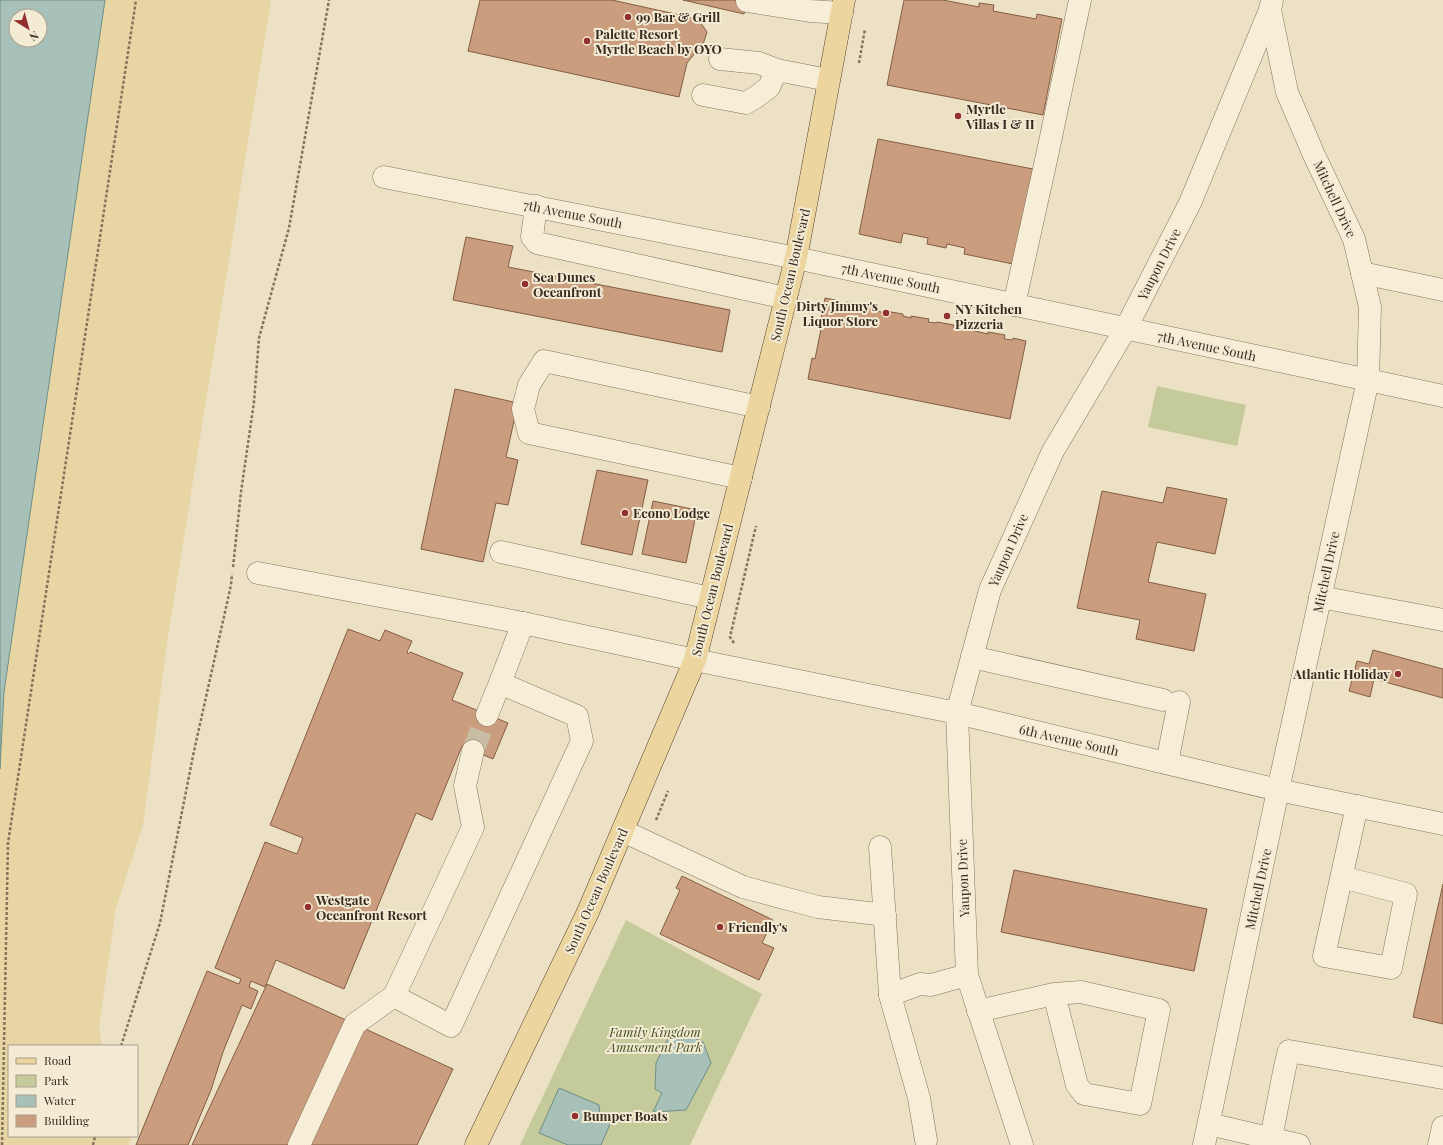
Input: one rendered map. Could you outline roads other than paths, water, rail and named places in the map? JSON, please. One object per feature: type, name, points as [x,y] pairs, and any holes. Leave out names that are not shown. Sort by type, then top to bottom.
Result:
[{"type":"main road","name":"South Ocean Boulevard","points":[[476,1145],[588,912],[695,660],[796,258],[828,80],[843,7]]},
{"type":"street","points":[[1014,305],[1080,0]]},
{"type":"street","points":[[747,1],[810,11],[843,7]]},
{"type":"street","name":"Mitchell Drive","points":[[1204,1145],[1278,790],[1368,380],[1370,307],[1354,238],[1314,155],[1287,92],[1271,5]]},
{"type":"street","name":"Yaupon Drive","points":[[1022,1145],[967,975],[957,713],[990,590],[1053,451],[1126,328],[1190,203],[1271,5]]},
{"type":"street","points":[[720,59],[759,63],[777,70],[828,80]]},
{"type":"street","points":[[703,95],[746,103],[769,87],[777,70]]},
{"type":"street","name":"7th Avenue South","points":[[384,177],[796,258],[1443,396]]},
{"type":"street","points":[[536,206],[532,237],[537,243],[786,298]]},
{"type":"street","points":[[1362,273],[1443,290]]},
{"type":"street","points":[[741,478],[529,433],[523,409],[529,385],[544,361],[759,407]]},
{"type":"street","points":[[501,552],[710,598]]},
{"type":"street","name":"6th Avenue South","points":[[258,573],[523,622],[695,660],[957,713],[1167,762],[1278,790],[1443,824]]},
{"type":"street","points":[[1320,597],[1443,620]]},
{"type":"street","points":[[487,715],[523,622]]},
{"type":"street","points":[[972,657],[1171,701],[1167,762]]},
{"type":"street","points":[[394,996],[451,1026],[582,741],[576,716],[500,683]]},
{"type":"street","points":[[299,1145],[355,1024],[394,996],[473,827],[465,786],[473,751]]},
{"type":"street","points":[[1342,877],[1406,894],[1391,968],[1324,956],[1357,806]]},
{"type":"street","points":[[623,831],[743,887],[818,907],[885,915]]},
{"type":"street","points":[[880,848],[890,995],[919,1098],[926,1140]]},
{"type":"street","points":[[890,995],[920,984],[931,985],[967,975]]},
{"type":"street","points":[[978,1011],[1054,994],[1082,992],[1159,1010],[1140,1104],[1084,1094],[1077,1085],[1054,994]]},
{"type":"street","points":[[1271,1138],[1289,1051],[1443,1078]]},
{"type":"street","points":[[1209,1124],[1299,1145]]},
{"type":"street","points":[[1439,1145],[1443,1127]]},
{"type":"water","points":[[0,0],[105,0],[4,692],[0,769]]},
{"type":"water","points":[[684,1033],[703,1042],[711,1063],[686,1110],[653,1112],[662,1093],[655,1089],[656,1063],[669,1037]]},
{"type":"water","name":"Bumper Boats","points":[[559,1088],[599,1105],[600,1115],[605,1117],[614,1115],[601,1145],[568,1145],[539,1133]]},
{"type":"tunnel","points":[[473,751],[487,715]]},
{"type":"place","name":"99 Bar & Grill","points":[[628,17]]},
{"type":"place","name":"Palette Resort Myrtle Beach by OYO","points":[[587,41]]},
{"type":"place","name":"Myrtle Villas I & II","points":[[958,116]]},
{"type":"place","name":"Sea Dunes Oceanfront","points":[[525,284]]},
{"type":"place","name":"Dirty Jimmy's Liquor Store","points":[[886,313]]},
{"type":"place","name":"NY Kitchen Pizzeria","points":[[947,316]]},
{"type":"place","name":"Econo Lodge","points":[[625,513]]},
{"type":"place","name":"Atlantic Holiday","points":[[1398,674]]},
{"type":"place","name":"Westgate Oceanfront Resort","points":[[308,907]]},
{"type":"place","name":"Friendly's","points":[[720,927]]},
{"type":"place","name":"Bumper Boats","points":[[575,1116]]},
{"type":"park label","name":"Family Kingdom Amusement Park","points":[[655,1040]]}]
